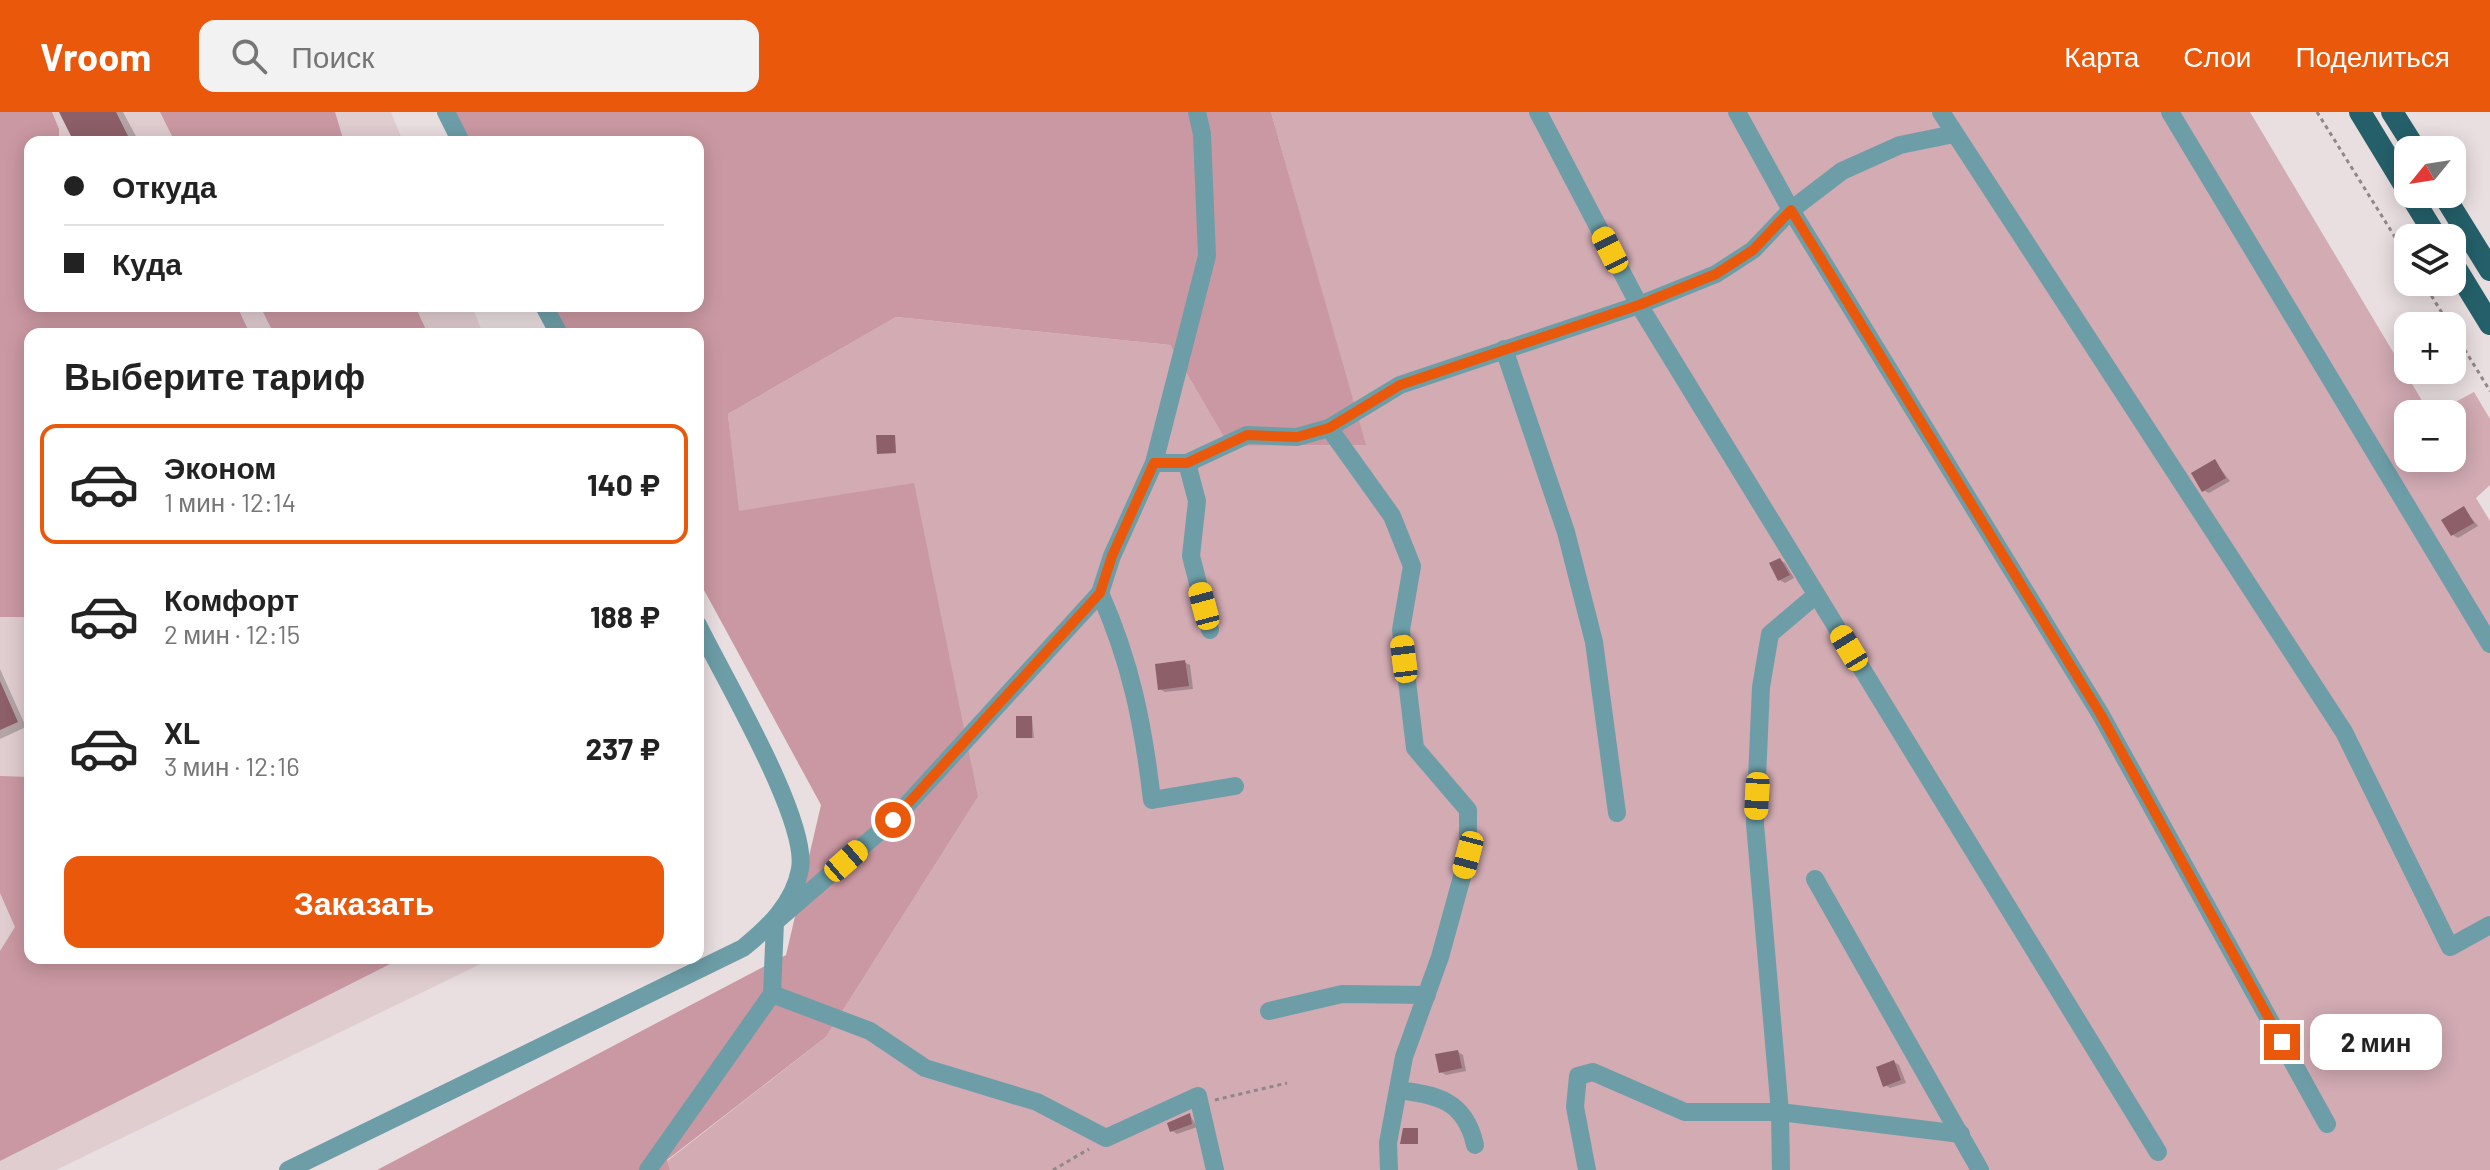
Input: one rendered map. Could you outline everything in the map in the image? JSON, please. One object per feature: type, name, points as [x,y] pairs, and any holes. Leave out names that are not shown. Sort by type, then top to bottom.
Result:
[{"type":"main road","points":[[2360,112],[2394,168]]},
{"type":"main road","points":[[2392,112],[2407,136]]},
{"type":"main road","points":[[2452,208],[2490,270]]},
{"type":"main road","points":[[2466,285],[2490,324]]},
{"type":"lane","points":[[446,112],[458,136]]},
{"type":"lane","points":[[288,1170],[743,948],[893,820],[1100,593],[1112,556],[1154,463],[1207,256],[1202,134],[1197,112]]},
{"type":"lane","points":[[1538,112],[1639,305],[2158,1152]]},
{"type":"lane","points":[[1737,112],[1791,210],[2101,715],[2327,1124]]},
{"type":"lane","points":[[1941,112],[2344,732],[2450,947],[2490,925]]},
{"type":"lane","points":[[2170,112],[2490,644]]},
{"type":"lane","points":[[1154,463],[1187,463],[1247,435],[1297,437],[1329,428],[1400,385],[1639,305],[1716,274],[1753,250],[1791,210],[1842,171],[1900,145],[1954,134]]},
{"type":"lane","points":[[1504,349],[1566,532],[1594,642],[1617,813]]},
{"type":"lane","points":[[1329,428],[1392,516],[1412,566],[1401,630],[1415,748],[1468,810],[1468,855],[1427,995],[1404,1057],[1388,1143],[1389,1170]]},
{"type":"lane","points":[[1187,463],[1197,501],[1191,556],[1210,630]]},
{"type":"lane","points":[[1100,593],[1124,647],[1140,705],[1152,800],[1235,786]]},
{"type":"lane","points":[[1781,1170],[1780,1112],[1755,824],[1761,687],[1770,634],[1816,595]]},
{"type":"lane","points":[[648,1170],[772,994],[775,922],[800,869],[796,834],[779,789],[704,637]]},
{"type":"lane","points":[[1815,879],[1980,1170]]},
{"type":"lane","points":[[772,994],[870,1031],[925,1068],[1037,1102],[1106,1138],[1198,1096],[1215,1170]]},
{"type":"lane","points":[[1269,1011],[1342,994],[1427,995]]},
{"type":"lane","points":[[1587,1170],[1575,1107],[1578,1076],[1593,1072],[1685,1112],[1780,1112],[1961,1134]]},
{"type":"lane","points":[[1398,1090],[1438,1095],[1458,1110],[1475,1145]]},
{"type":"path","points":[[2317,112],[2394,236]]},
{"type":"path","points":[[2466,352],[2490,391]]},
{"type":"path","points":[[1200,1104],[1287,1083]]},
{"type":"path","points":[[1053,1170],[1106,1138]]},
{"type":"shaded area","points":[[0,112],[391,112],[401,136],[24,136],[24,312],[474,312],[481,328],[24,328],[24,964],[481,964],[56,1170],[0,1170]]},
{"type":"shaded area","points":[[0,112],[52,112],[59,136],[24,136],[24,312],[240,312],[247,328],[24,328],[24,617],[0,617]]},
{"type":"shaded area","points":[[160,112],[335,112],[342,136],[172,136]]},
{"type":"shaded area","points":[[450,112],[1271,112],[1366,445],[1229,446],[1170,345],[896,317],[728,414],[739,511],[914,483],[978,797],[826,1037],[667,1160],[670,1170],[377,1170],[786,955],[821,805],[704,590],[704,328],[562,328],[553,312],[704,312],[704,136],[460,136]]},
{"type":"shaded area","points":[[1271,112],[2250,112],[2394,354],[2394,384],[2412,384],[2422,400],[2394,400],[2394,472],[2466,472],[2466,400],[2459,400],[2474,392],[2490,419],[2490,485],[2476,498],[2490,521],[2490,1170],[670,1170],[667,1161],[826,1037],[978,797],[738,512],[728,414],[896,317],[1170,345],[1229,446],[1365,445]]},
{"type":"shaded area","points":[[263,312],[418,312],[425,328],[271,328]]},
{"type":"shaded area","points":[[0,776],[24,777],[24,964],[390,964],[0,1161],[0,951],[15,927],[0,893]]},
{"type":"building","points":[[59,112],[116,112],[128,136],[71,136]]},
{"type":"building","points":[[876,435],[895,435],[896,453],[877,454]]},
{"type":"building","points":[[2215,459],[2226,478],[2202,492],[2191,473]]},
{"type":"building","points":[[2464,506],[2474,523],[2451,536],[2441,520]]},
{"type":"building","points":[[1780,558],[1790,575],[1778,581],[1769,563]]},
{"type":"building","points":[[1185,660],[1189,686],[1158,690],[1155,664]]},
{"type":"building","points":[[0,681],[18,722],[0,730]]},
{"type":"building","points":[[1016,716],[1032,716],[1032,738],[1016,738]]},
{"type":"building","points":[[1458,1050],[1462,1068],[1439,1073],[1435,1054]]},
{"type":"building","points":[[1894,1060],[1901,1080],[1883,1087],[1876,1067]]},
{"type":"building","points":[[1190,1113],[1192,1124],[1170,1132],[1167,1123]]},
{"type":"building","points":[[1403,1128],[1418,1128],[1418,1144],[1400,1144]]},
{"type":"route","points":[[893,820],[1100,593],[1112,556],[1154,463],[1187,463],[1247,435],[1297,437],[1329,428],[1400,385],[1639,305],[1716,274],[1753,250],[1791,210],[2101,715],[2282,1042]]}]
